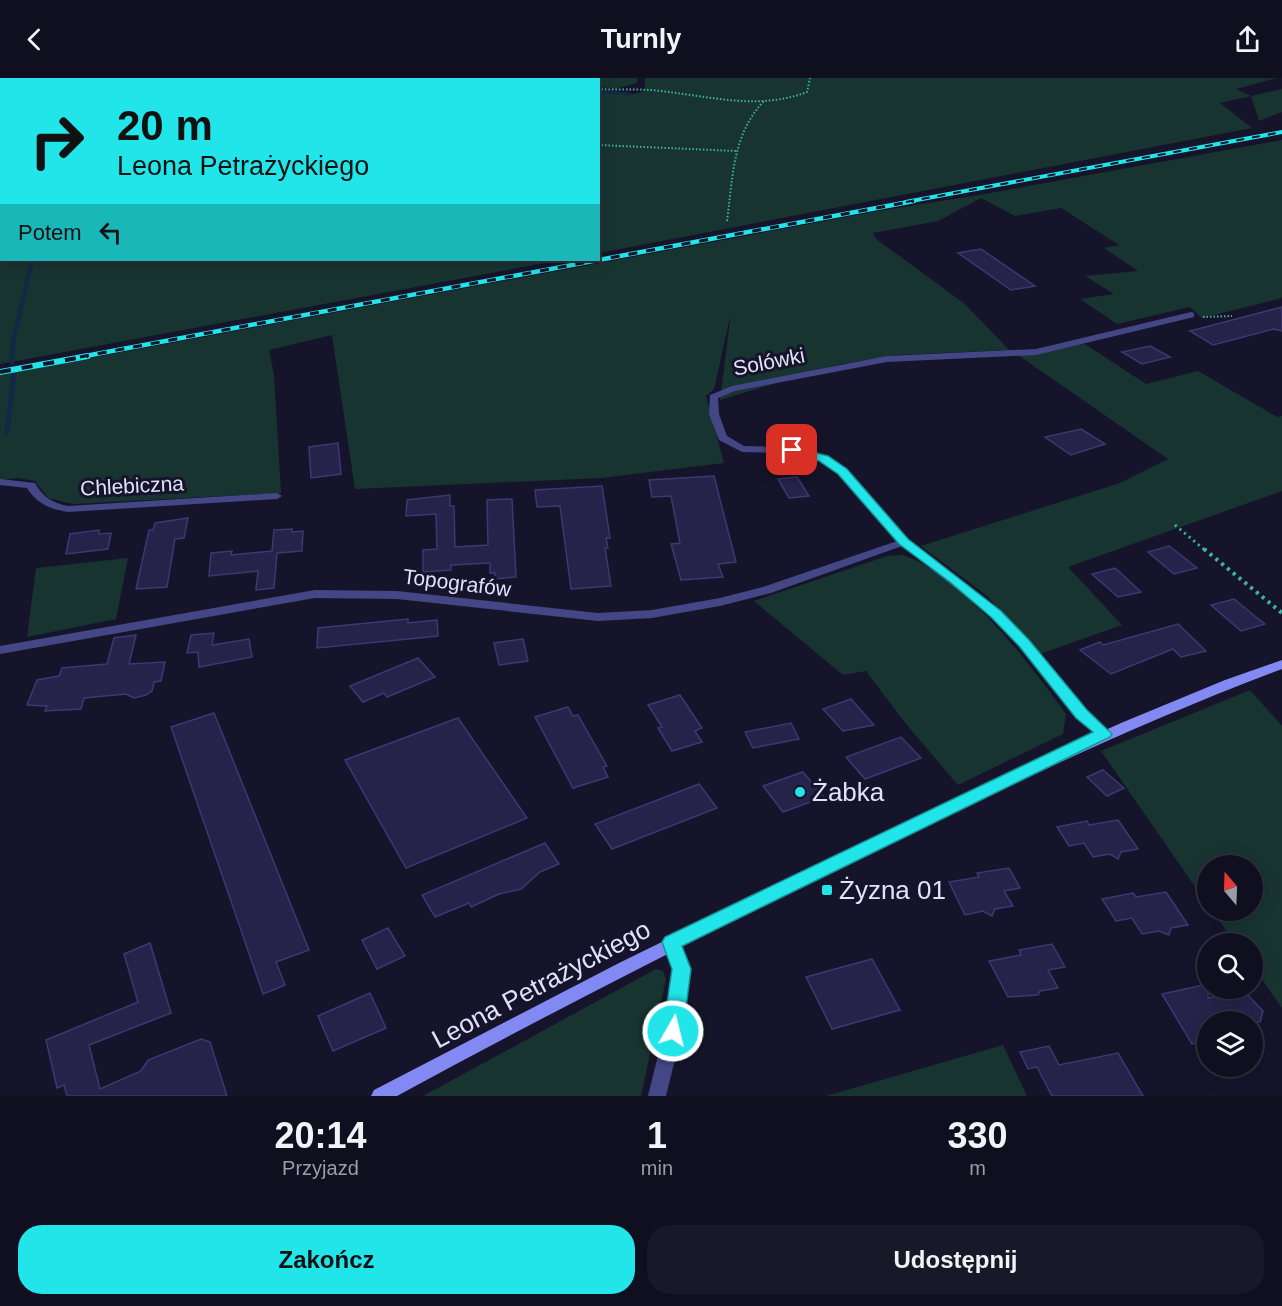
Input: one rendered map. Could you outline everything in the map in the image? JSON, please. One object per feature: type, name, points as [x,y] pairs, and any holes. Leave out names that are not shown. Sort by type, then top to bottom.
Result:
[{"type":"street","name":"Solówki","points":[[1104,734],[1081,714],[1024,643],[996,614],[904,542],[842,471],[824,459],[792,450],[742,449],[723,438],[714,414],[714,397],[732,388],[888,359],[1036,351],[1191,315]]},
{"type":"street","name":"Chlebiczna","points":[[0,482],[31,485],[36,497],[49,506],[68,509],[277,496]]},
{"type":"street","name":"Topografów","points":[[0,650],[315,594],[397,595],[598,617],[652,614],[720,602],[767,590],[904,542]]},
{"type":"street","name":"Leona Petrażyckiego","points":[[380,1096],[671,942],[1104,734],[1282,664]]},
{"type":"street","points":[[657,1096],[673,1031],[682,969],[671,942]]},
{"type":"path","points":[[600,89],[765,100],[799,96],[807,92],[810,78]]},
{"type":"path","points":[[728,221],[736,151],[750,117],[765,100]]},
{"type":"path","points":[[600,145],[736,151]]},
{"type":"path","points":[[1204,317],[1232,316]]},
{"type":"path","points":[[1175,525],[1282,613]]},
{"type":"green space","points":[[600,78],[637,78],[637,83],[615,89],[600,87]]},
{"type":"green space","points":[[645,78],[1277,78],[1236,89],[1251,96],[1220,103],[1252,128],[600,253],[600,91],[634,94],[645,91]]},
{"type":"green space","points":[[1282,89],[1282,112],[1259,121],[1251,96]]},
{"type":"green space","points":[[1282,140],[1282,298],[1202,318],[1190,307],[1117,324],[1080,299],[1114,294],[1085,276],[1138,271],[1104,248],[1119,245],[1061,208],[1015,216],[981,198],[938,221],[873,233],[876,239],[965,304],[1009,350],[896,355],[837,365],[720,400],[731,313],[714,389],[706,396],[724,463],[601,478],[355,489],[332,335],[269,350],[274,375],[281,493],[73,504],[48,498],[35,481],[18,478],[0,480],[0,375],[884,210]]},
{"type":"green space","points":[[0,261],[556,261],[0,364]]},
{"type":"green space","points":[[1085,344],[1146,384],[1198,371],[1277,417],[1282,416],[1282,491],[1068,567],[1122,625],[1040,654],[986,595],[921,546],[1120,483],[1168,459],[1018,355]]},
{"type":"green space","points":[[903,555],[926,566],[949,582],[994,623],[1066,714],[1063,734],[958,785],[906,724],[866,671],[843,675],[754,601],[887,556]]},
{"type":"green space","points":[[128,558],[116,619],[27,637],[36,568]]},
{"type":"green space","points":[[1250,690],[1282,726],[1282,1008],[1263,981],[1263,933],[1228,933],[1219,921],[1263,921],[1263,855],[1197,855],[1197,890],[1101,751]]},
{"type":"green space","points":[[656,969],[663,971],[666,979],[641,1096],[423,1096]]},
{"type":"green space","points":[[1003,1045],[1027,1096],[826,1096]]},
{"type":"building","points":[[981,249],[1035,286],[1011,290],[958,253]]},
{"type":"building","points":[[1282,307],[1282,331],[1274,329],[1213,345],[1190,331]]},
{"type":"building","points":[[1150,346],[1170,357],[1142,364],[1122,352]]},
{"type":"building","points":[[1081,429],[1105,444],[1071,455],[1045,437]]},
{"type":"building","points":[[338,443],[341,474],[311,478],[309,447]]},
{"type":"building","points":[[714,476],[736,562],[718,564],[723,577],[681,580],[671,544],[680,543],[671,496],[652,497],[649,480]]},
{"type":"building","points":[[797,477],[809,496],[789,498],[778,479]]},
{"type":"building","points":[[602,486],[610,538],[606,538],[608,548],[605,548],[611,586],[571,589],[560,506],[537,507],[535,490]]},
{"type":"building","points":[[450,495],[450,506],[454,506],[455,547],[488,545],[487,500],[512,499],[516,577],[495,579],[495,573],[490,573],[490,563],[451,565],[451,570],[423,572],[423,550],[437,549],[436,514],[406,516],[407,500]]},
{"type":"building","points":[[188,518],[184,538],[175,539],[167,587],[136,589],[149,530],[153,530],[155,523]]},
{"type":"building","points":[[292,529],[292,532],[303,531],[302,551],[277,553],[274,588],[256,590],[258,571],[209,576],[211,553],[232,551],[231,555],[272,551],[274,530]]},
{"type":"building","points":[[99,530],[99,534],[111,533],[108,549],[66,554],[70,534]]},
{"type":"building","points":[[1169,546],[1197,568],[1174,574],[1148,552]]},
{"type":"building","points":[[1115,568],[1141,592],[1118,597],[1092,574]]},
{"type":"building","points":[[1234,599],[1265,624],[1241,631],[1211,605]]},
{"type":"building","points":[[408,619],[408,623],[437,620],[438,636],[317,648],[318,628]]},
{"type":"building","points":[[1178,624],[1206,651],[1181,657],[1173,649],[1111,674],[1080,650],[1100,642],[1103,645]]},
{"type":"building","points":[[214,633],[212,645],[249,639],[252,657],[199,667],[198,652],[187,653],[191,635]]},
{"type":"building","points":[[136,635],[129,664],[165,662],[161,681],[154,682],[152,691],[146,695],[134,698],[126,694],[84,698],[81,709],[45,711],[47,706],[27,705],[37,680],[59,676],[62,668],[107,664],[114,638]]},
{"type":"building","points":[[523,639],[528,661],[499,665],[494,643]]},
{"type":"building","points":[[418,658],[435,677],[387,697],[384,693],[363,702],[350,686]]},
{"type":"building","points":[[680,695],[702,728],[695,731],[702,742],[672,751],[658,728],[662,727],[648,705]]},
{"type":"building","points":[[851,699],[874,725],[843,731],[823,709]]},
{"type":"building","points":[[568,707],[573,716],[578,715],[607,766],[603,767],[608,777],[573,788],[535,717]]},
{"type":"building","points":[[214,713],[309,950],[276,962],[285,985],[263,994],[171,727]]},
{"type":"building","points":[[458,718],[527,818],[406,868],[345,760]]},
{"type":"building","points":[[791,723],[799,739],[753,748],[745,732]]},
{"type":"building","points":[[901,737],[921,758],[865,779],[846,757]]},
{"type":"building","points":[[1103,770],[1124,788],[1107,796],[1087,777]]},
{"type":"building","points":[[803,772],[824,797],[783,812],[763,786]]},
{"type":"building","points":[[699,784],[717,808],[612,849],[595,824]]},
{"type":"building","points":[[1118,820],[1138,849],[1121,852],[1118,859],[1110,854],[1093,857],[1084,843],[1069,846],[1057,827],[1087,821],[1089,825]]},
{"type":"building","points":[[545,843],[559,864],[540,872],[521,889],[499,894],[471,907],[469,903],[435,917],[422,895]]},
{"type":"building","points":[[1009,868],[1020,888],[1004,891],[1013,906],[995,909],[992,916],[983,911],[965,915],[949,882],[979,877],[977,873]]},
{"type":"building","points":[[1166,892],[1188,925],[1171,928],[1169,935],[1159,931],[1142,934],[1132,918],[1116,921],[1102,899],[1133,893],[1136,897]]},
{"type":"building","points":[[388,928],[405,956],[377,969],[362,940]]},
{"type":"building","points":[[150,943],[171,1013],[89,1045],[100,1089],[141,1071],[148,1060],[201,1039],[210,1042],[227,1096],[67,1096],[64,1085],[57,1088],[46,1040],[138,1002],[124,954]]},
{"type":"building","points":[[1052,944],[1065,967],[1048,970],[1058,988],[1040,991],[1038,995],[1008,997],[989,961],[1021,955],[1019,950]]},
{"type":"building","points":[[872,959],[900,1010],[832,1029],[806,977]]},
{"type":"building","points":[[1197,986],[1197,999],[1252,999],[1263,1011],[1197,1011],[1197,1043],[1192,1044],[1162,994]]},
{"type":"building","points":[[370,993],[386,1028],[333,1051],[318,1016]]},
{"type":"building","points":[[1049,1046],[1059,1065],[1118,1053],[1143,1096],[1052,1096],[1037,1067],[1028,1069],[1020,1052]]},
{"type":"waterway","points":[[600,91],[629,94]]},
{"type":"waterway","points":[[12,357],[13,342],[32,261]]},
{"type":"waterway","points":[[12,357],[12,362]]},
{"type":"waterway","points":[[7,432],[14,373]]},
{"type":"railway","points":[[906,202],[1282,132]]},
{"type":"railway","points":[[600,260],[914,201]]},
{"type":"railway","points":[[80,357],[593,261]]},
{"type":"railway","points":[[0,372],[88,356]]},
{"type":"place","name":"Żabka","points":[[800,792]]},
{"type":"place","name":"Żyzna 01","points":[[827,890]]},
{"type":"route","points":[[673,1031],[682,969],[671,942],[1104,734],[1081,714],[1024,643],[996,614],[904,542],[842,471],[824,459],[792,450]]}]
